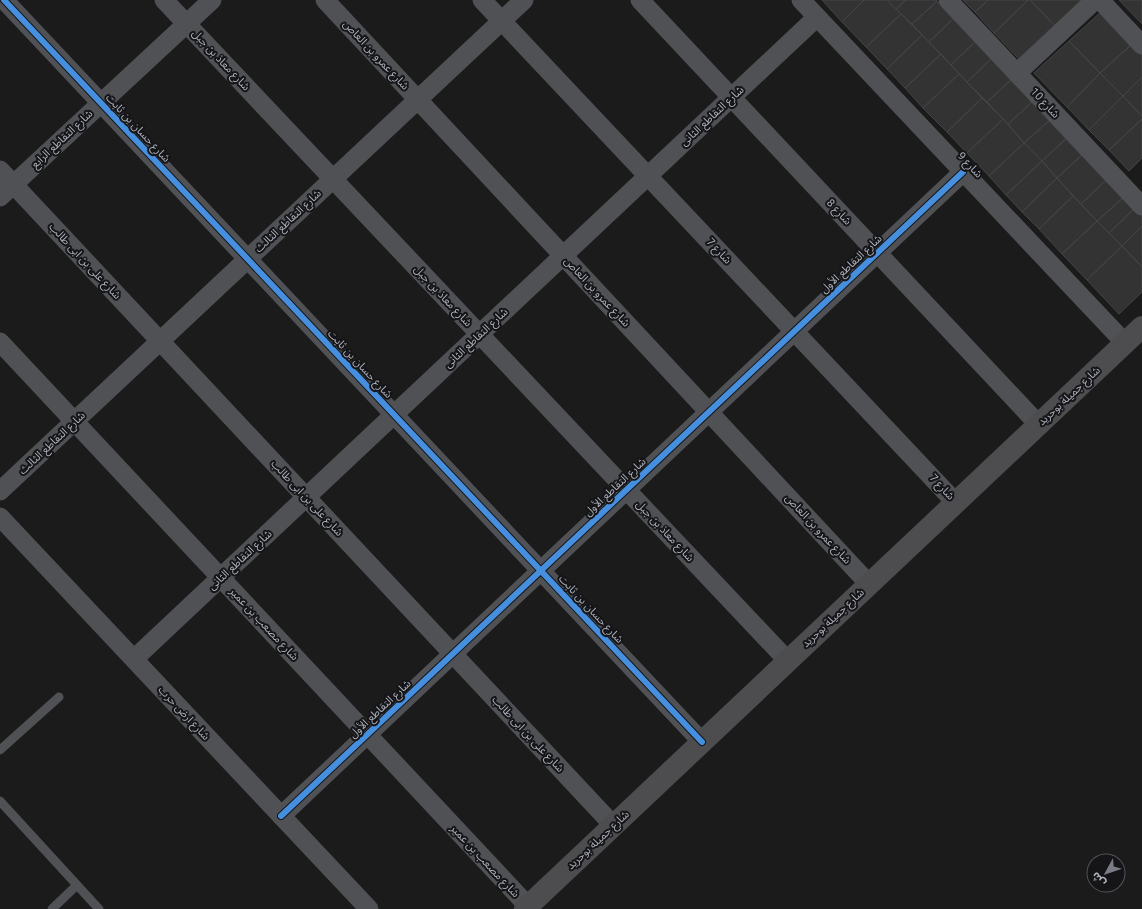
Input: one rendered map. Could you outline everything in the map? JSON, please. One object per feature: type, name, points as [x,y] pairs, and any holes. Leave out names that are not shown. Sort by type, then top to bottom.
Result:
[{"type":"main road","name":"شارع جميلة بوحريد","points":[[526,908],[1142,327]]},
{"type":"street","name":"شارع حسان بن ثابت","points":[[4,0],[702,742]]},
{"type":"street","name":"شارع معاذ بن جبل","points":[[164,0],[788,661]]},
{"type":"street","name":"شارع التقاطع الرابع","points":[[7,190],[212,0]]},
{"type":"street","name":"شارع عمرو بن العاص","points":[[325,0],[869,584]]},
{"type":"street","name":"شارع 7","points":[[482,0],[956,503]]},
{"type":"street","name":"شارع التقاطع الثالث","points":[[0,491],[524,0]]},
{"type":"street","name":"شارع 8","points":[[640,0],[1039,425]]},
{"type":"street","name":"شارع 9","points":[[801,0],[1125,343]]},
{"type":"street","name":"شارع 10","points":[[948,0],[1142,206]]},
{"type":"street","points":[[1017,73],[1095,0]]},
{"type":"street","points":[[1100,0],[1142,45]]},
{"type":"street","name":"شارع التقاطع الثانى","points":[[134,659],[817,17]]},
{"type":"street","name":"شارع على بن ابى طالب","points":[[0,170],[7,190],[160,341],[613,825]]},
{"type":"street","name":"شارع التقاطع الأول","points":[[281,816],[963,172]]},
{"type":"street","name":"شارع مصعب بن عمير","points":[[0,342],[367,735],[526,908]]},
{"type":"street","name":"شارع ارض حرب","points":[[0,517],[369,909]]},
{"type":"lane","points":[[0,750],[59,697]]},
{"type":"lane","points":[[0,801],[100,909]]},
{"type":"lane","points":[[52,909],[78,885]]},
{"type":"building","points":[[822,0],[864,0],[842,22]]},
{"type":"building","points":[[864,0],[887,0],[901,14],[866,47],[842,22]]},
{"type":"building","points":[[887,0],[906,0],[896,9]]},
{"type":"building","points":[[906,0],[937,1],[912,24],[896,9]]},
{"type":"building","points":[[963,0],[988,0],[975,12]]},
{"type":"building","points":[[988,0],[1028,0],[994,33],[975,12]]},
{"type":"building","points":[[1028,0],[1030,0],[1055,26],[1019,59],[994,33]]},
{"type":"building","points":[[1030,0],[1082,0],[1055,26]]},
{"type":"building","points":[[1119,0],[1142,0],[1142,24]]},
{"type":"building","points":[[937,1],[954,18],[929,42],[912,24]]},
{"type":"building","points":[[1101,12],[1132,44],[1100,73],[1069,41]]},
{"type":"building","points":[[901,14],[922,35],[887,69],[866,47]]},
{"type":"building","points":[[954,18],[976,41],[951,65],[929,42]]},
{"type":"building","points":[[922,35],[941,54],[905,88],[887,69]]},
{"type":"building","points":[[976,41],[992,58],[967,82],[951,65]]},
{"type":"building","points":[[1069,41],[1100,73],[1067,107],[1034,73]]},
{"type":"building","points":[[1132,44],[1142,55],[1142,77],[1123,96],[1100,73]]},
{"type":"building","points":[[941,54],[959,74],[923,108],[905,88]]},
{"type":"building","points":[[992,58],[1012,79],[987,102],[967,82]]},
{"type":"building","points":[[1100,73],[1123,96],[1089,130],[1067,107]]},
{"type":"building","points":[[959,74],[982,98],[947,132],[923,108]]},
{"type":"building","points":[[1142,77],[1142,116],[1123,96]]},
{"type":"building","points":[[1012,79],[1033,101],[1008,124],[987,102]]},
{"type":"building","points":[[1123,96],[1142,116],[1142,119],[1109,150],[1089,130]]},
{"type":"building","points":[[982,98],[1003,119],[967,153],[947,132]]},
{"type":"building","points":[[1033,101],[1051,119],[1024,143],[1008,124]]},
{"type":"building","points":[[1003,119],[1024,143],[989,176],[967,153]]},
{"type":"building","points":[[1051,119],[1068,137],[1042,161],[1024,143]]},
{"type":"building","points":[[1142,119],[1142,158],[1129,171],[1109,150]]},
{"type":"building","points":[[1068,137],[1083,154],[1057,178],[1042,161]]},
{"type":"building","points":[[1024,143],[1042,161],[1006,195],[989,176]]},
{"type":"building","points":[[1083,154],[1107,179],[1081,204],[1057,178]]},
{"type":"building","points":[[1042,161],[1057,178],[1022,212],[1006,195]]},
{"type":"building","points":[[1057,178],[1073,196],[1039,229],[1022,212]]},
{"type":"building","points":[[1107,179],[1124,197],[1097,221],[1081,204]]},
{"type":"building","points":[[1073,196],[1097,221],[1062,254],[1039,229]]},
{"type":"building","points":[[1124,197],[1135,208],[1109,233],[1097,221]]},
{"type":"building","points":[[1135,208],[1142,216],[1142,226],[1122,246],[1109,233]]},
{"type":"building","points":[[1097,221],[1122,246],[1087,280],[1062,254]]},
{"type":"building","points":[[1142,226],[1142,267],[1122,246]]},
{"type":"building","points":[[1122,246],[1142,267],[1142,292],[1119,314],[1087,280]]},
{"type":"cycle path","points":[[4,0],[702,742]]},
{"type":"cycle path","points":[[281,816],[963,172]]}]
